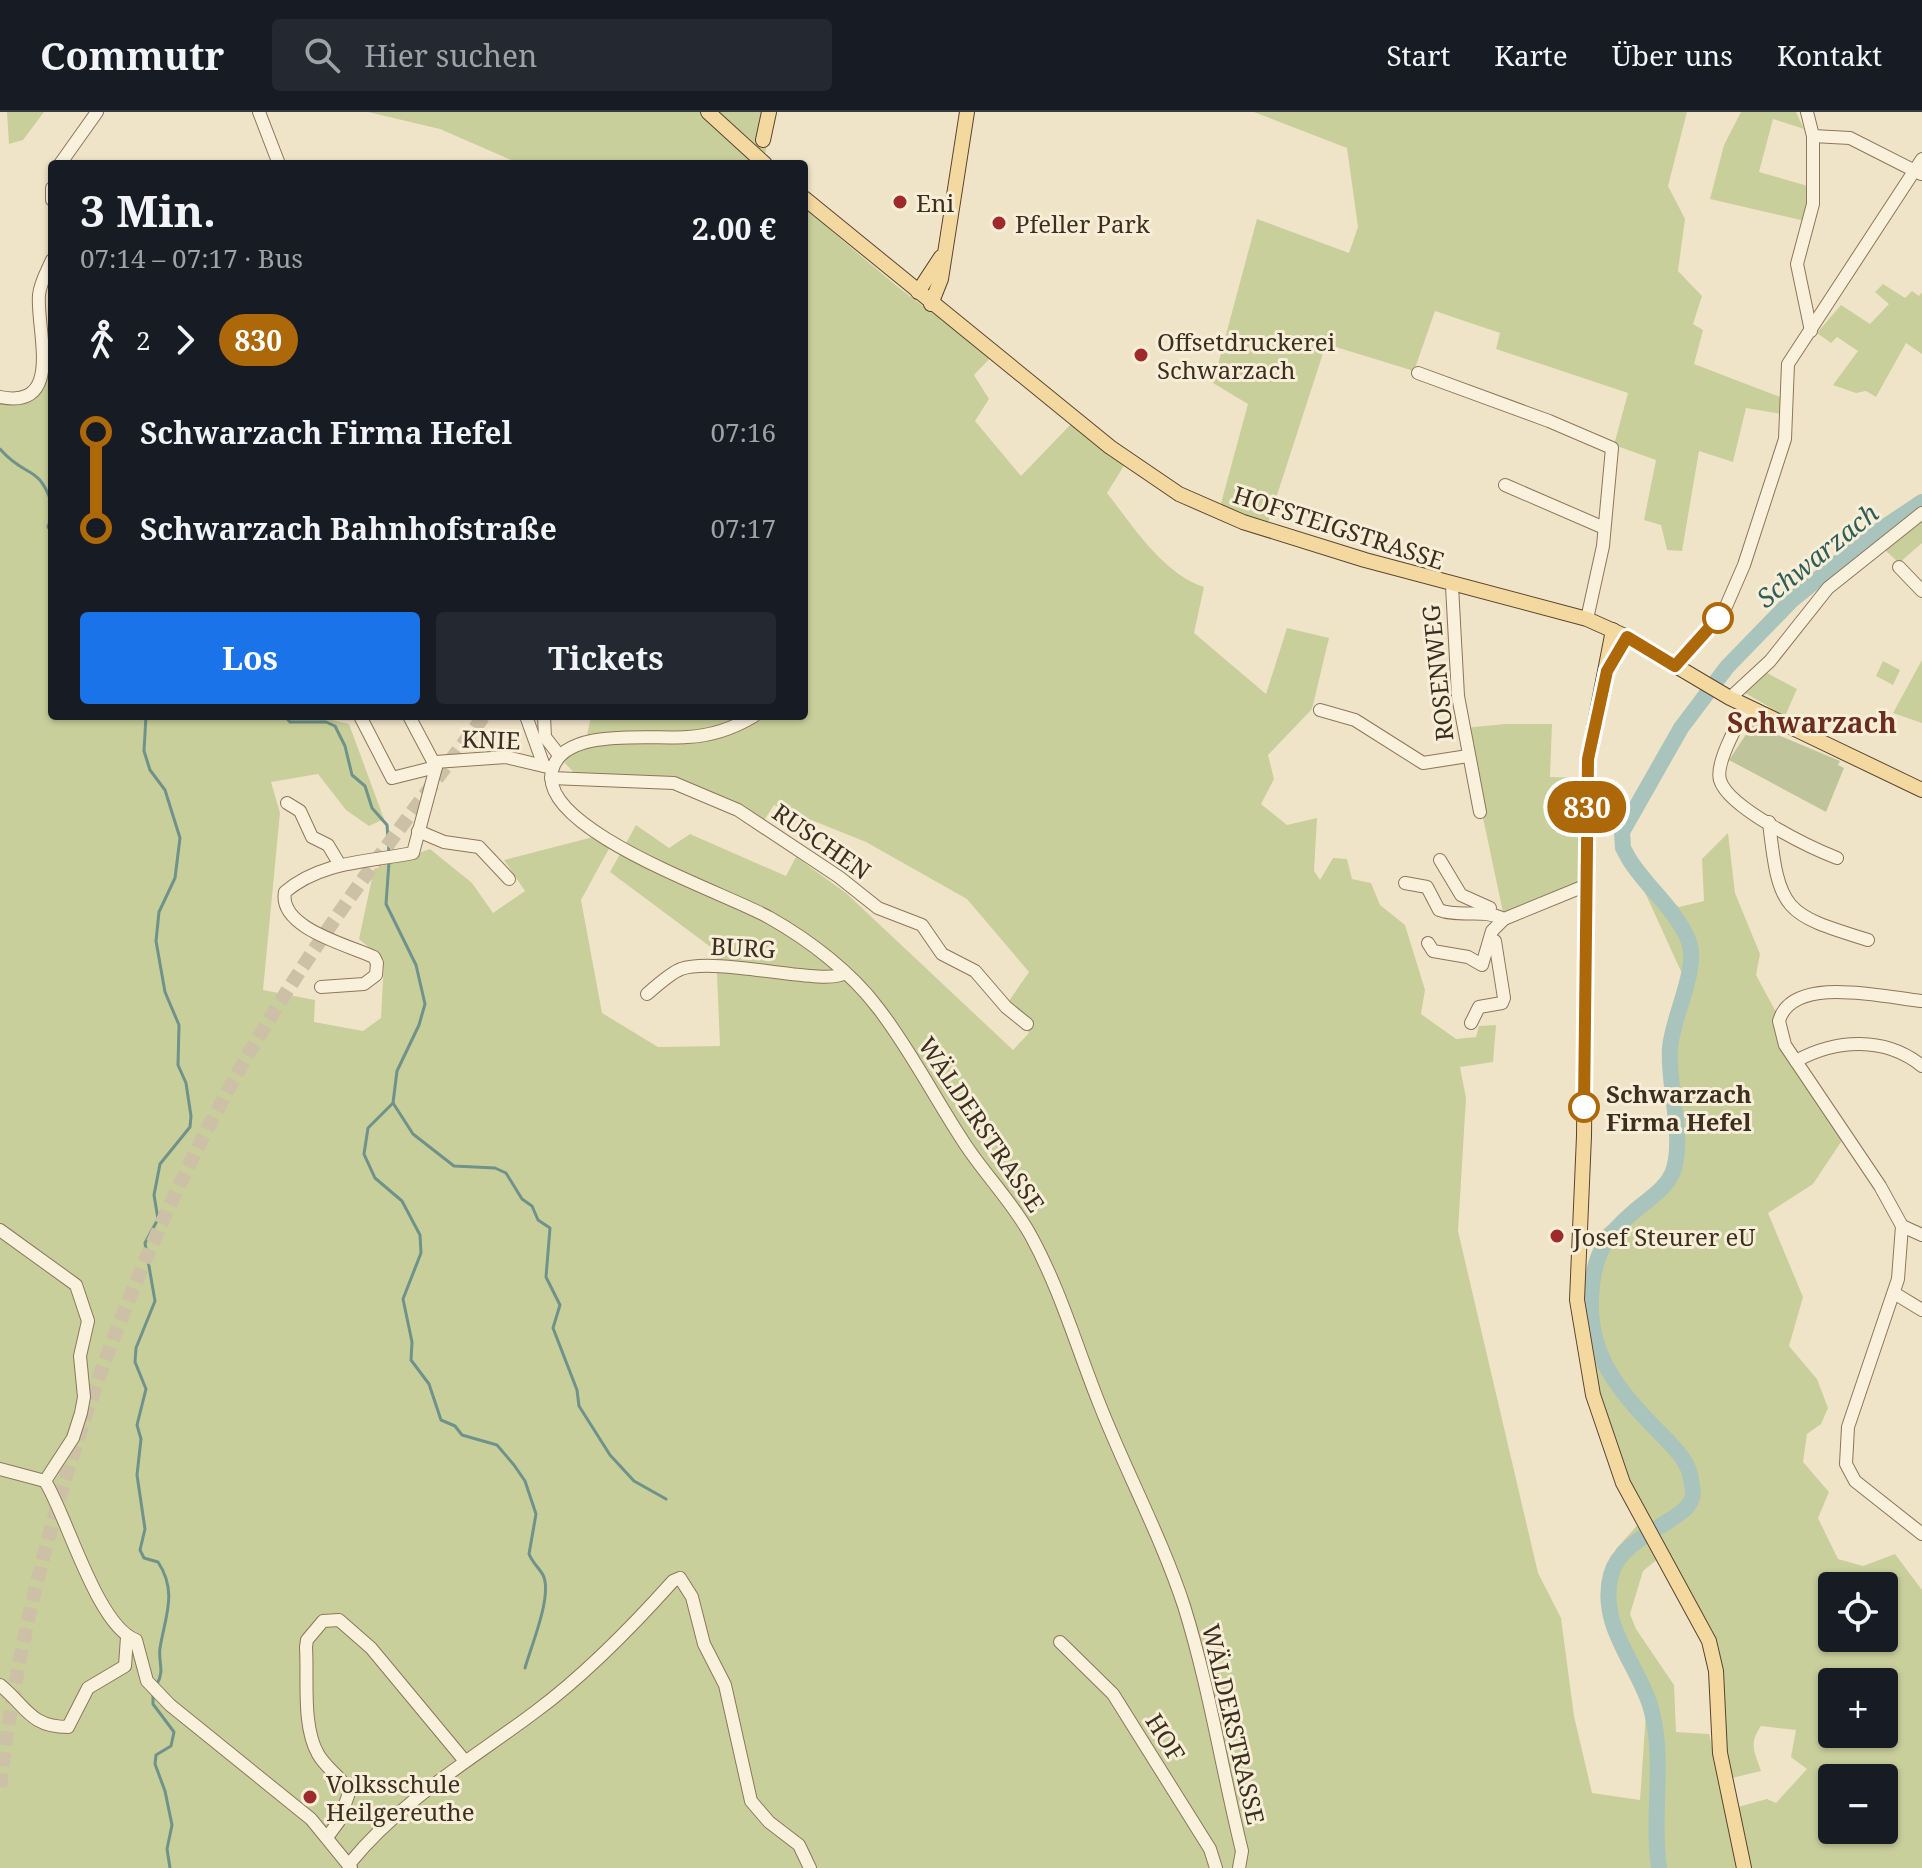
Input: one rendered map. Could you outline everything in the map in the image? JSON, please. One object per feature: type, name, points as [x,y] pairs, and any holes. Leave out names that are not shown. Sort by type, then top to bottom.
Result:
[{"type":"main road","points":[[708,112],[760,160]]},
{"type":"main road","points":[[763,140],[769,112]]},
{"type":"main road","points":[[931,304],[941,279],[967,112]]},
{"type":"main road","name":"HOFSTEIGSTRASSE","points":[[808,201],[1110,447],[1179,494],[1243,522],[1452,586],[1587,619],[1627,637],[1723,695],[1922,790]]},
{"type":"main road","points":[[918,292],[943,253]]},
{"type":"main road","points":[[1613,630],[1588,759],[1577,1300],[1593,1395],[1612,1455],[1638,1514],[1709,1641],[1716,1671],[1720,1753],[1744,1868]]},
{"type":"main road","points":[[1607,671],[1627,637]]},
{"type":"street","points":[[63,160],[97,112]]},
{"type":"street","points":[[259,112],[277,160]]},
{"type":"street","points":[[1807,112],[1813,136],[1813,204],[1797,264],[1811,331]]},
{"type":"street","points":[[1675,666],[1700,642],[1733,594],[1779,465],[1786,424],[1787,368],[1920,168],[1850,138],[1813,136]]},
{"type":"street","points":[[0,397],[22,398],[33,393],[43,374],[39,293],[48,270]]},
{"type":"street","points":[[1418,373],[1605,443],[1613,455],[1602,527],[1599,573],[1587,619]]},
{"type":"street","points":[[1505,485],[1602,527]]},
{"type":"street","points":[[1723,695],[1770,661],[1828,588],[1922,513]]},
{"type":"street","points":[[1899,567],[1922,591]]},
{"type":"street","name":"ROSENWEG","points":[[1452,586],[1454,657],[1468,756],[1480,812]]},
{"type":"street","points":[[1747,707],[1731,735],[1721,763],[1720,781],[1731,795],[1769,822],[1807,846],[1837,858]]},
{"type":"street","name":"ROSENWEG","points":[[1320,710],[1355,720],[1423,763],[1468,756]]},
{"type":"street","name":"KNIE","points":[[362,720],[392,778],[435,764],[506,757],[549,771]]},
{"type":"street","name":"KNIE","points":[[321,987],[364,984],[376,975],[377,963],[374,957],[323,938],[287,911],[283,902],[285,892],[294,884],[340,865],[413,853],[435,764],[411,720]]},
{"type":"street","name":"KNIE","points":[[528,720],[549,771]]},
{"type":"street","name":"KNIE","points":[[544,720],[545,737],[559,755]]},
{"type":"street","points":[[549,771],[559,755],[569,747],[637,735],[702,735],[743,720]]},
{"type":"street","name":"WÄLDERSTRASSE","points":[[549,771],[558,800],[592,828],[640,859],[769,917],[845,973],[878,1007],[966,1146],[1004,1194],[1032,1238],[1071,1325],[1100,1404],[1157,1531],[1184,1609],[1242,1851],[1239,1868]]},
{"type":"street","name":"RUSCHEN","points":[[549,771],[674,783],[738,810],[839,877],[878,908],[922,925],[942,954],[975,971],[1006,1007],[1027,1024]]},
{"type":"street","points":[[287,803],[300,811],[312,837],[328,845],[340,865]]},
{"type":"street","points":[[1769,822],[1774,864],[1785,901],[1806,920],[1868,940]]},
{"type":"street","points":[[418,831],[444,842],[479,847],[509,879]]},
{"type":"street","points":[[1440,860],[1461,895],[1489,907],[1498,919],[1495,942],[1504,998],[1502,1003],[1479,1007],[1471,1023]]},
{"type":"street","points":[[1405,883],[1427,887],[1439,910],[1498,919],[1587,885]]},
{"type":"street","points":[[1428,943],[1433,951],[1468,957],[1482,965],[1498,919]]},
{"type":"street","name":"BURG","points":[[647,994],[666,983],[677,970],[695,966],[765,969],[830,978],[845,973]]},
{"type":"street","points":[[1922,1001],[1866,992],[1805,997],[1786,1008],[1779,1021],[1785,1045],[1880,1186],[1902,1226],[1900,1269],[1848,1427],[1846,1464],[1855,1481],[1922,1534]]},
{"type":"street","points":[[1796,1061],[1829,1047],[1869,1044],[1907,1054],[1922,1066]]},
{"type":"street","points":[[1902,1226],[1922,1235]]},
{"type":"street","points":[[0,1230],[76,1285],[88,1321],[80,1356],[84,1397],[81,1413],[73,1438],[45,1481]]},
{"type":"street","points":[[1894,1293],[1922,1310]]},
{"type":"street","points":[[0,1469],[45,1481]]},
{"type":"street","points":[[45,1481],[98,1597],[127,1637],[136,1640],[147,1681],[194,1728],[219,1742],[328,1836],[350,1865],[408,1805],[464,1760],[536,1712],[594,1662],[673,1581],[680,1578],[692,1597],[704,1644],[725,1685],[751,1801],[769,1822],[799,1845],[810,1868]]},
{"type":"street","points":[[328,1836],[339,1821],[349,1793],[344,1781],[316,1752],[310,1731],[306,1647],[314,1630],[323,1621],[339,1620],[371,1648],[464,1760]]},
{"type":"street","points":[[0,1685],[30,1716],[46,1727],[68,1727],[88,1688],[125,1666],[127,1637]]},
{"type":"street","name":"HOF","points":[[1060,1642],[1113,1694],[1210,1849],[1216,1868]]},
{"type":"green space","points":[[7,112],[44,112],[23,140],[9,144]]},
{"type":"green space","points":[[368,112],[774,112],[764,160],[511,160],[440,129]]},
{"type":"green space","points":[[1254,112],[1687,112],[1668,186],[1685,219],[1678,271],[1702,296],[1693,324],[1703,330],[1694,364],[1780,397],[1781,414],[1746,408],[1733,462],[1699,451],[1682,551],[1667,550],[1661,525],[1644,520],[1656,460],[1614,445],[1628,393],[1496,349],[1500,333],[1435,311],[1414,371],[1326,344],[1268,523],[1220,507],[1248,404],[1213,383],[1257,219],[1349,253],[1358,227],[1347,148]]},
{"type":"green space","points":[[1741,112],[1796,112],[1804,129],[1773,119],[1759,172],[1808,186],[1805,221],[1710,199],[1724,145]]},
{"type":"green space","points":[[808,211],[898,287],[991,357],[974,375],[989,399],[975,421],[1021,476],[1073,422],[1125,464],[1107,493],[1162,560],[1204,587],[1194,633],[1266,694],[1287,628],[1329,638],[1312,709],[1268,755],[1274,779],[1261,804],[1287,825],[1317,818],[1314,871],[1320,880],[1333,858],[1347,859],[1352,879],[1371,883],[1380,905],[1405,925],[1425,990],[1421,1014],[1456,1039],[1476,1037],[1479,1026],[1496,1025],[1493,1062],[1460,1067],[1466,1098],[1458,1231],[1538,1573],[1561,1618],[1574,1716],[1592,1793],[1640,1800],[1646,1713],[1605,1599],[1616,1549],[1642,1520],[1607,1441],[1582,1292],[1600,1232],[1664,1178],[1672,1151],[1666,1081],[1668,1022],[1684,978],[1642,886],[1679,907],[1704,901],[1702,859],[1728,833],[1735,893],[1760,954],[1756,975],[1777,1014],[1776,1035],[1843,1139],[1813,1184],[1768,1213],[1803,1297],[1789,1346],[1817,1379],[1828,1408],[1821,1424],[1807,1434],[1803,1462],[1829,1492],[1818,1518],[1838,1559],[1863,1566],[1895,1554],[1922,1590],[1922,1868],[0,1868],[0,397],[22,399],[43,374],[48,376],[48,720],[332,720],[349,724],[384,819],[369,826],[346,810],[318,774],[271,782],[280,813],[263,990],[315,1000],[314,1022],[363,1031],[381,1018],[384,960],[359,939],[374,869],[430,849],[472,883],[493,913],[525,891],[504,860],[597,836],[611,845],[581,900],[602,1013],[658,1047],[720,1046],[716,951],[610,872],[636,825],[669,848],[690,834],[786,876],[796,857],[846,893],[1013,1050],[1029,1033],[1009,1001],[1029,972],[967,899],[866,842],[774,805],[763,822],[702,789],[578,777],[563,761],[586,740],[590,720],[808,720]],"holes":[[[1664,1554],[1713,1631],[1721,1675],[1723,1732],[1732,1778],[1761,1771],[1754,1744],[1761,1726],[1796,1730],[1791,1757],[1807,1769],[1776,1803],[1767,1799],[1727,1810],[1709,1734],[1676,1732],[1674,1685],[1636,1629],[1630,1614],[1643,1571]]]},
{"type":"green space","points":[[1883,284],[1905,298],[1912,291],[1919,296],[1922,292],[1922,354],[1906,343],[1876,397],[1866,391],[1856,393],[1833,385],[1858,351],[1837,337],[1831,343],[1817,333],[1841,305],[1870,324],[1889,304],[1875,292]]},
{"type":"green space","points":[[1922,516],[1922,543],[1899,563],[1884,549]]},
{"type":"green space","points":[[1922,660],[1922,723],[1893,713]]},
{"type":"green space","points":[[1883,661],[1900,670],[1893,685],[1876,676]]},
{"type":"green space","points":[[1767,673],[1797,689],[1785,716],[1745,693]]},
{"type":"green space","points":[[1759,723],[1764,729],[1840,761],[1838,765],[1844,768],[1826,812],[1729,760],[1753,724]]},
{"type":"green space","points":[[1552,724],[1550,777],[1587,778],[1586,885],[1504,917],[1464,728]]},
{"type":"waterway","points":[[0,449],[36,476],[48,494]]},
{"type":"waterway","name":"Schwarzach","points":[[1659,1868],[1655,1725],[1644,1689],[1614,1626],[1608,1593],[1617,1561],[1639,1539],[1687,1507],[1693,1489],[1683,1460],[1632,1403],[1610,1373],[1595,1339],[1591,1301],[1594,1270],[1604,1246],[1619,1225],[1666,1183],[1676,1161],[1677,1129],[1670,1048],[1691,966],[1691,953],[1684,930],[1629,859],[1623,848],[1622,832],[1681,728],[1727,667],[1792,600],[1871,536],[1922,502]]},
{"type":"waterway","points":[[146,720],[144,751],[150,770],[165,790],[180,838],[175,878],[159,912],[156,941],[165,992],[179,1025],[178,1065],[186,1083],[191,1116],[190,1127],[160,1164],[154,1195],[158,1219],[145,1243],[155,1301],[136,1348],[135,1362],[146,1389],[137,1425],[141,1439],[137,1475],[145,1529],[140,1550],[144,1558],[158,1562],[169,1594],[160,1648],[161,1675],[157,1684]]},
{"type":"waterway","points":[[288,720],[326,722],[335,726],[345,746],[352,775],[365,786],[372,808],[387,825],[389,853]]},
{"type":"waterway","points":[[389,862],[386,904],[416,965],[425,1004],[419,1025],[397,1071],[393,1103],[368,1128],[364,1154],[375,1178],[402,1201],[420,1235],[421,1253],[403,1299],[412,1342],[411,1360],[429,1384],[441,1420],[455,1426],[462,1435],[497,1445],[525,1481],[536,1514],[529,1554],[543,1575],[545,1595],[525,1668]]},
{"type":"waterway","points":[[393,1103],[413,1134],[454,1166],[495,1168],[506,1173],[522,1199],[532,1206],[538,1220],[550,1228],[546,1277],[560,1305],[553,1328],[577,1390],[579,1406],[610,1455],[634,1481],[666,1499]]},
{"type":"waterway","points":[[153,1690],[153,1704],[174,1732],[171,1746],[156,1755],[155,1764],[172,1825],[167,1849],[170,1868]]},
{"type":"tunnel","points":[[0,1787],[12,1703],[50,1531],[105,1361],[173,1198],[240,1068],[304,964],[374,863],[481,720]]},
{"type":"bus line","name":"830","points":[[1584,1107],[1588,759],[1602,688],[1607,671],[1627,637],[1675,666],[1700,642],[1718,618]]},
{"type":"place","name":"Eni","points":[[900,202]]},
{"type":"place","name":"Pfeller Park","points":[[999,223]]},
{"type":"place","name":"Offsetdruckerei Schwarzach","points":[[1141,355]]},
{"type":"place","name":"Schwarzach Firma Hefel","points":[[1584,1107]]},
{"type":"place","name":"Josef Steurer eU","points":[[1557,1236]]},
{"type":"place","name":"Volksschule Heilgereuthe","points":[[310,1797]]},
{"type":"district","name":"Schwarzach","points":[[1812,722]]}]
